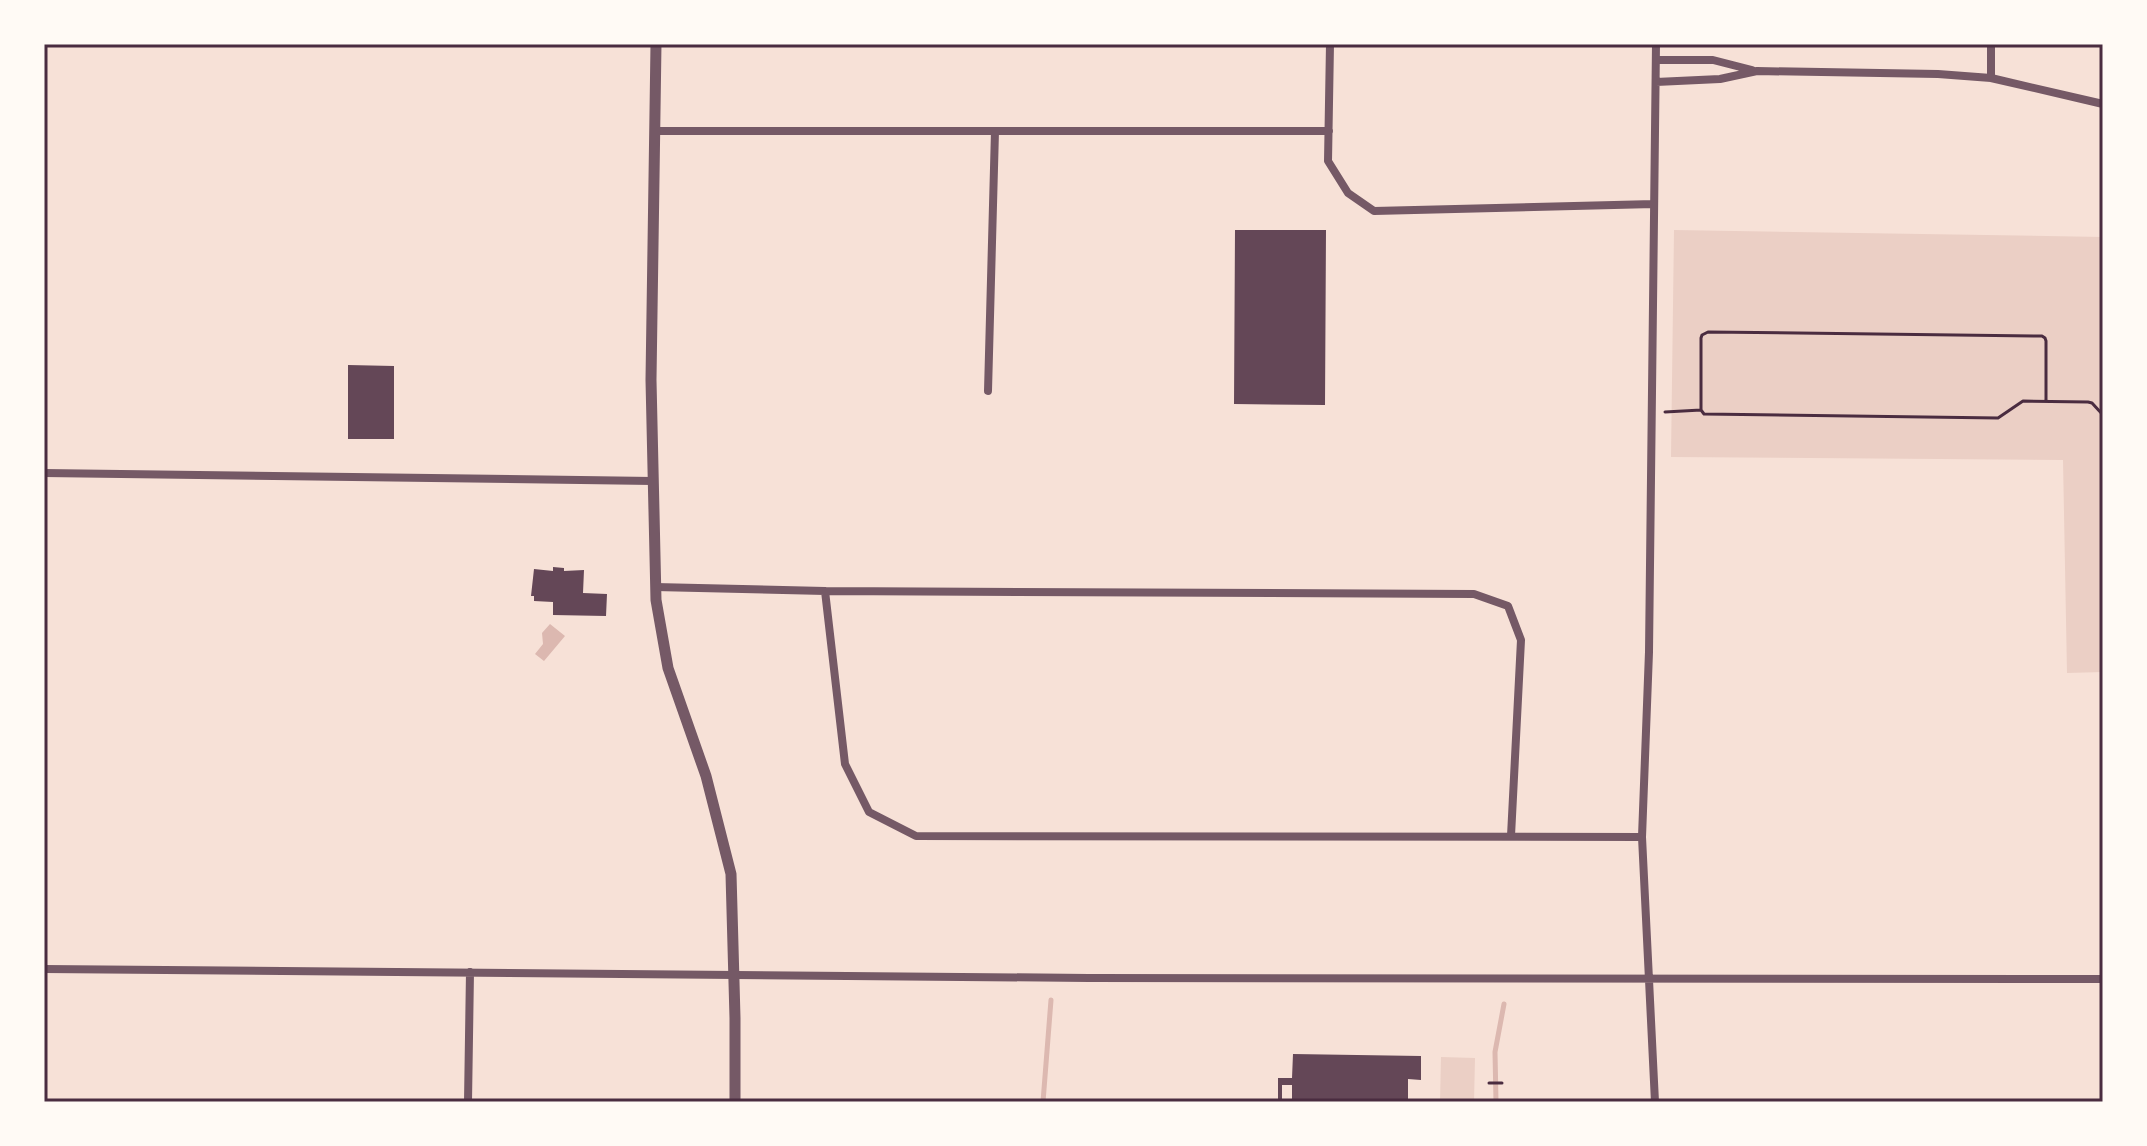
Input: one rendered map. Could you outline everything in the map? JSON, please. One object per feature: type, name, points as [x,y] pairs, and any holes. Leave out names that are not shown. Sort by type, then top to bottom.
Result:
[{"type":"street","points":[[656,44],[651,380],[655,587],[668,668],[706,776],[731,874],[735,1102]]},
{"type":"street","points":[[1330,44],[1328,161],[1348,193],[1374,211],[1654,204]]},
{"type":"street","points":[[1655,1102],[1642,837],[1649,652],[1656,44]]},
{"type":"street","points":[[1991,44],[1991,78]]},
{"type":"street","points":[[1656,60],[1713,60],[1757,71],[1938,74],[1991,78],[2103,104]]},
{"type":"street","points":[[1656,82],[1720,79],[1757,71]]},
{"type":"street","points":[[655,131],[1329,131]]},
{"type":"street","points":[[988,391],[995,131]]},
{"type":"street","points":[[44,473],[653,481]]},
{"type":"street","points":[[655,587],[825,591],[1474,594],[1508,606],[1521,640],[1511,836]]},
{"type":"street","points":[[825,591],[845,764],[869,812],[916,836],[1642,837]]},
{"type":"street","points":[[44,969],[1079,978],[2103,979]]},
{"type":"street","points":[[468,1102],[470,972]]},
{"type":"path","points":[[2046,401],[2046,341],[2042,336],[1708,332],[1701,338],[1701,410],[1704,414],[1998,418],[2023,401],[2046,401],[2092,403],[2103,415]]},
{"type":"path","points":[[1652,413],[1701,410]]},
{"type":"path","points":[[1489,1083],[1502,1083]]},
{"type":"shaded area","points":[[1674,230],[2103,237],[2103,672],[2067,673],[2063,460],[1671,457]]},
{"type":"shaded area","points":[[550,624],[565,636],[544,661],[535,654],[543,644],[542,633]]},
{"type":"shaded area","points":[[1441,1057],[1475,1058],[1474,1102],[1440,1102]]},
{"type":"building","points":[[1235,230],[1326,230],[1325,405],[1234,404]]},
{"type":"building","points":[[348,365],[394,366],[394,439],[348,439]]},
{"type":"building","points":[[553,567],[564,568],[564,571],[584,570],[583,593],[607,594],[606,616],[553,615],[553,602],[534,601],[534,596],[531,596],[534,569],[553,571]]},
{"type":"building","points":[[1293,1054],[1421,1056],[1421,1080],[1408,1079],[1408,1102],[1292,1102],[1292,1085],[1282,1085],[1282,1102],[1278,1102],[1278,1078],[1292,1078]]},
{"type":"waterway","points":[[1043,1102],[1051,1000]]},
{"type":"waterway","points":[[1496,1102],[1495,1052],[1504,1004]]}]
